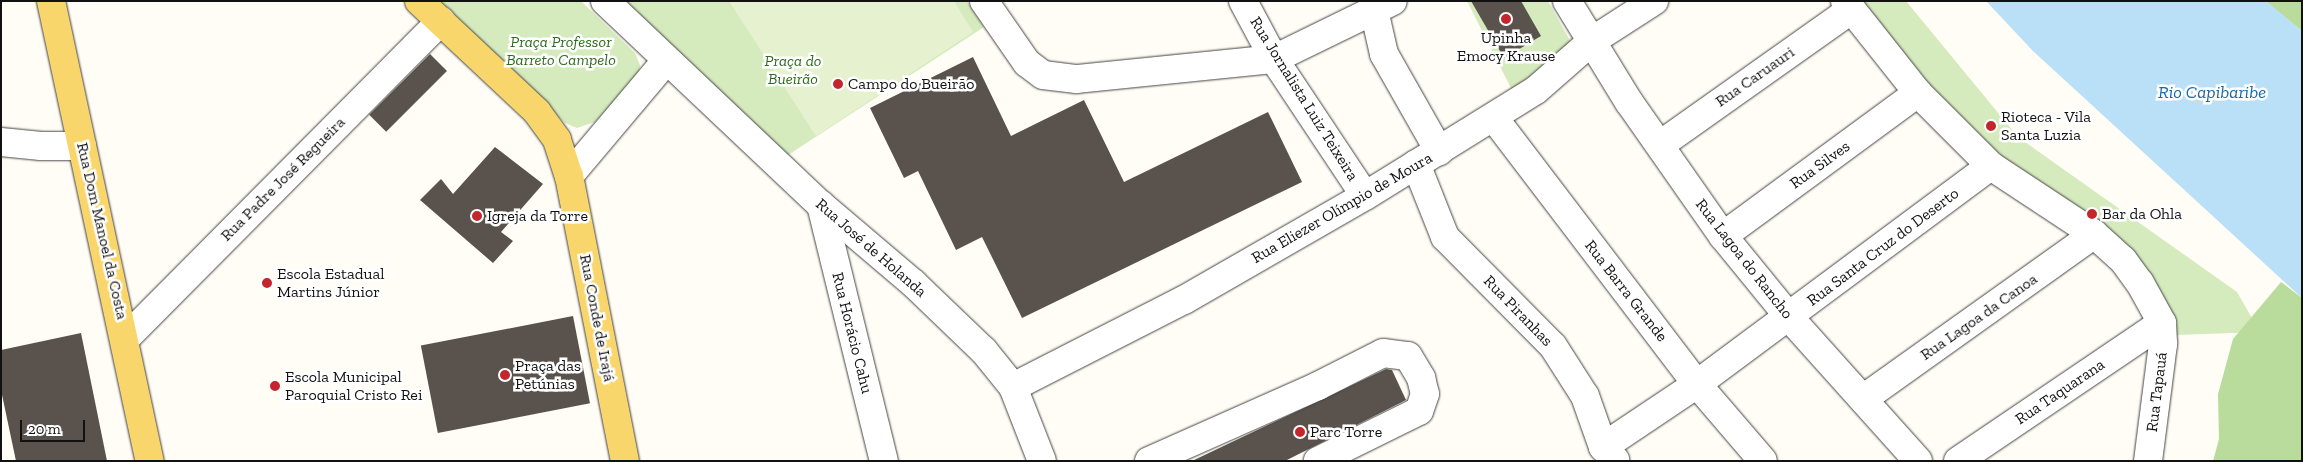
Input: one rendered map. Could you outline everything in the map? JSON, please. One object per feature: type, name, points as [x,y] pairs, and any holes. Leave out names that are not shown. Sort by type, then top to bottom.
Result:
[{"type":"main road","name":"Rua Dom Manoel da Costa","points":[[51,1],[126,338],[150,461]]},
{"type":"main road","name":"Rua Conde de Irajá","points":[[419,1],[537,112],[557,140],[569,176],[625,461]]},
{"type":"street","name":"Rua José de Holanda","points":[[605,1],[666,61],[821,205],[952,320],[984,351],[1013,387],[1042,461]]},
{"type":"street","name":"Rua Jornalista Luiz Teixeira","points":[[1243,1],[1274,58],[1365,196]]},
{"type":"street","name":"Rua Lagoa do Rancho","points":[[1567,1],[1660,145],[1723,236],[1789,317],[1918,461]]},
{"type":"street","name":"Rua Eliezer Olímpio de Moura","points":[[1013,387],[1184,300],[1365,196],[1494,118],[1536,90],[1592,41],[1654,1]]},
{"type":"street","points":[[996,5],[1027,63],[1042,75],[1055,78],[1077,79],[1274,58],[1383,6]]},
{"type":"street","name":"Rua Piranhas","points":[[1383,6],[1384,54],[1428,158],[1445,237],[1553,346],[1585,396],[1609,454]]},
{"type":"street","points":[[1848,6],[1918,93],[1991,166],[2094,234],[2123,260],[2140,283],[2162,323]]},
{"type":"street","name":"Rua Caruauri","points":[[1660,145],[1848,6]]},
{"type":"street","name":"Rua Padre José Regueira","points":[[126,338],[441,21]]},
{"type":"street","points":[[569,176],[666,61]]},
{"type":"street","name":"Rua Silves","points":[[1723,236],[1918,93]]},
{"type":"street","name":"Rua Barra Grande","points":[[1494,118],[1697,384],[1763,461]]},
{"type":"street","points":[[1,142],[40,146],[82,146]]},
{"type":"street","name":"Rua Santa Cruz do Deserto","points":[[1609,454],[1697,384],[1991,166]]},
{"type":"street","name":"Rua Horácio Cahu","points":[[821,205],[884,461]]},
{"type":"street","name":"Rua Lagoa da Canoa","points":[[1863,399],[2094,234]]},
{"type":"street","name":"Rua Taquarana","points":[[1958,461],[2162,323]]},
{"type":"street","name":"Rua Tapauá","points":[[2148,461],[2163,344],[2162,323]]},
{"type":"street","points":[[1149,461],[1318,386],[1383,353],[1408,356],[1421,378],[1425,394],[1419,411],[1318,461]]},
{"type":"green space","name":"Praça Professor Barreto Campelo","points":[[436,1],[581,1],[635,53],[640,65],[639,74],[595,122],[577,128],[565,123]]},
{"type":"green space","name":"Campo do Bueirão","points":[[623,1],[967,1],[984,27],[785,157]]},
{"type":"green space","name":"Campo do Bueirão","points":[[729,1],[954,1],[973,32],[816,136]]},
{"type":"green space","points":[[1467,1],[1548,1],[1572,44],[1513,92]]},
{"type":"green space","points":[[1859,1],[1906,1],[2018,137],[2237,292],[2260,332],[2176,335],[2166,309],[1950,124]]},
{"type":"green space","points":[[2266,1],[2302,1],[2302,31],[2271,6]]},
{"type":"green space","points":[[2281,282],[2302,298],[2302,461],[2213,461],[2219,439],[2218,394],[2233,339]]},
{"type":"water","name":"Rio Capibaribe","points":[[1986,1],[2266,1],[2302,31],[2302,298],[2033,51]]},
{"type":"building","name":"Upinha Emocy Krause","points":[[1471,1],[1521,1],[1541,36],[1504,58]]},
{"type":"building","points":[[430,54],[447,71],[386,132],[369,115]]},
{"type":"building","points":[[973,57],[1011,136],[1084,100],[1124,182],[1268,112],[1302,182],[1022,318],[982,237],[956,250],[918,171],[904,178],[870,108]]},
{"type":"building","name":"Igreja da Torre","points":[[495,147],[543,184],[501,232],[513,241],[493,263],[420,200],[441,179],[453,194]]},
{"type":"building","name":"Praça das Petúnias","points":[[573,316],[590,403],[438,433],[421,346]]},
{"type":"building","points":[[81,333],[107,461],[16,461],[1,390],[1,350]]},
{"type":"building","name":"Parc Torre","points":[[1386,369],[1392,370],[1406,400],[1285,461],[1192,461]]},
{"type":"place","name":"Upinha Emocy Krause","points":[[1506,19]]},
{"type":"place","name":"Campo do Bueirão","points":[[838,84]]},
{"type":"place","name":"Rioteca - Vila Santa Luzia","points":[[1991,126]]},
{"type":"place","name":"Bar da Ohla","points":[[2092,214]]},
{"type":"place","name":"Igreja da Torre","points":[[477,216]]},
{"type":"place","name":"Escola Estadual Martins Júnior","points":[[267,283]]},
{"type":"place","name":"Praça das Petúnias","points":[[505,375]]},
{"type":"place","name":"Escola Municipal Paroquial Cristo Rei","points":[[275,386]]},
{"type":"place","name":"Parc Torre","points":[[1300,432]]},
{"type":"park label","name":"Praça do Bueirão","points":[[793,70]]}]
